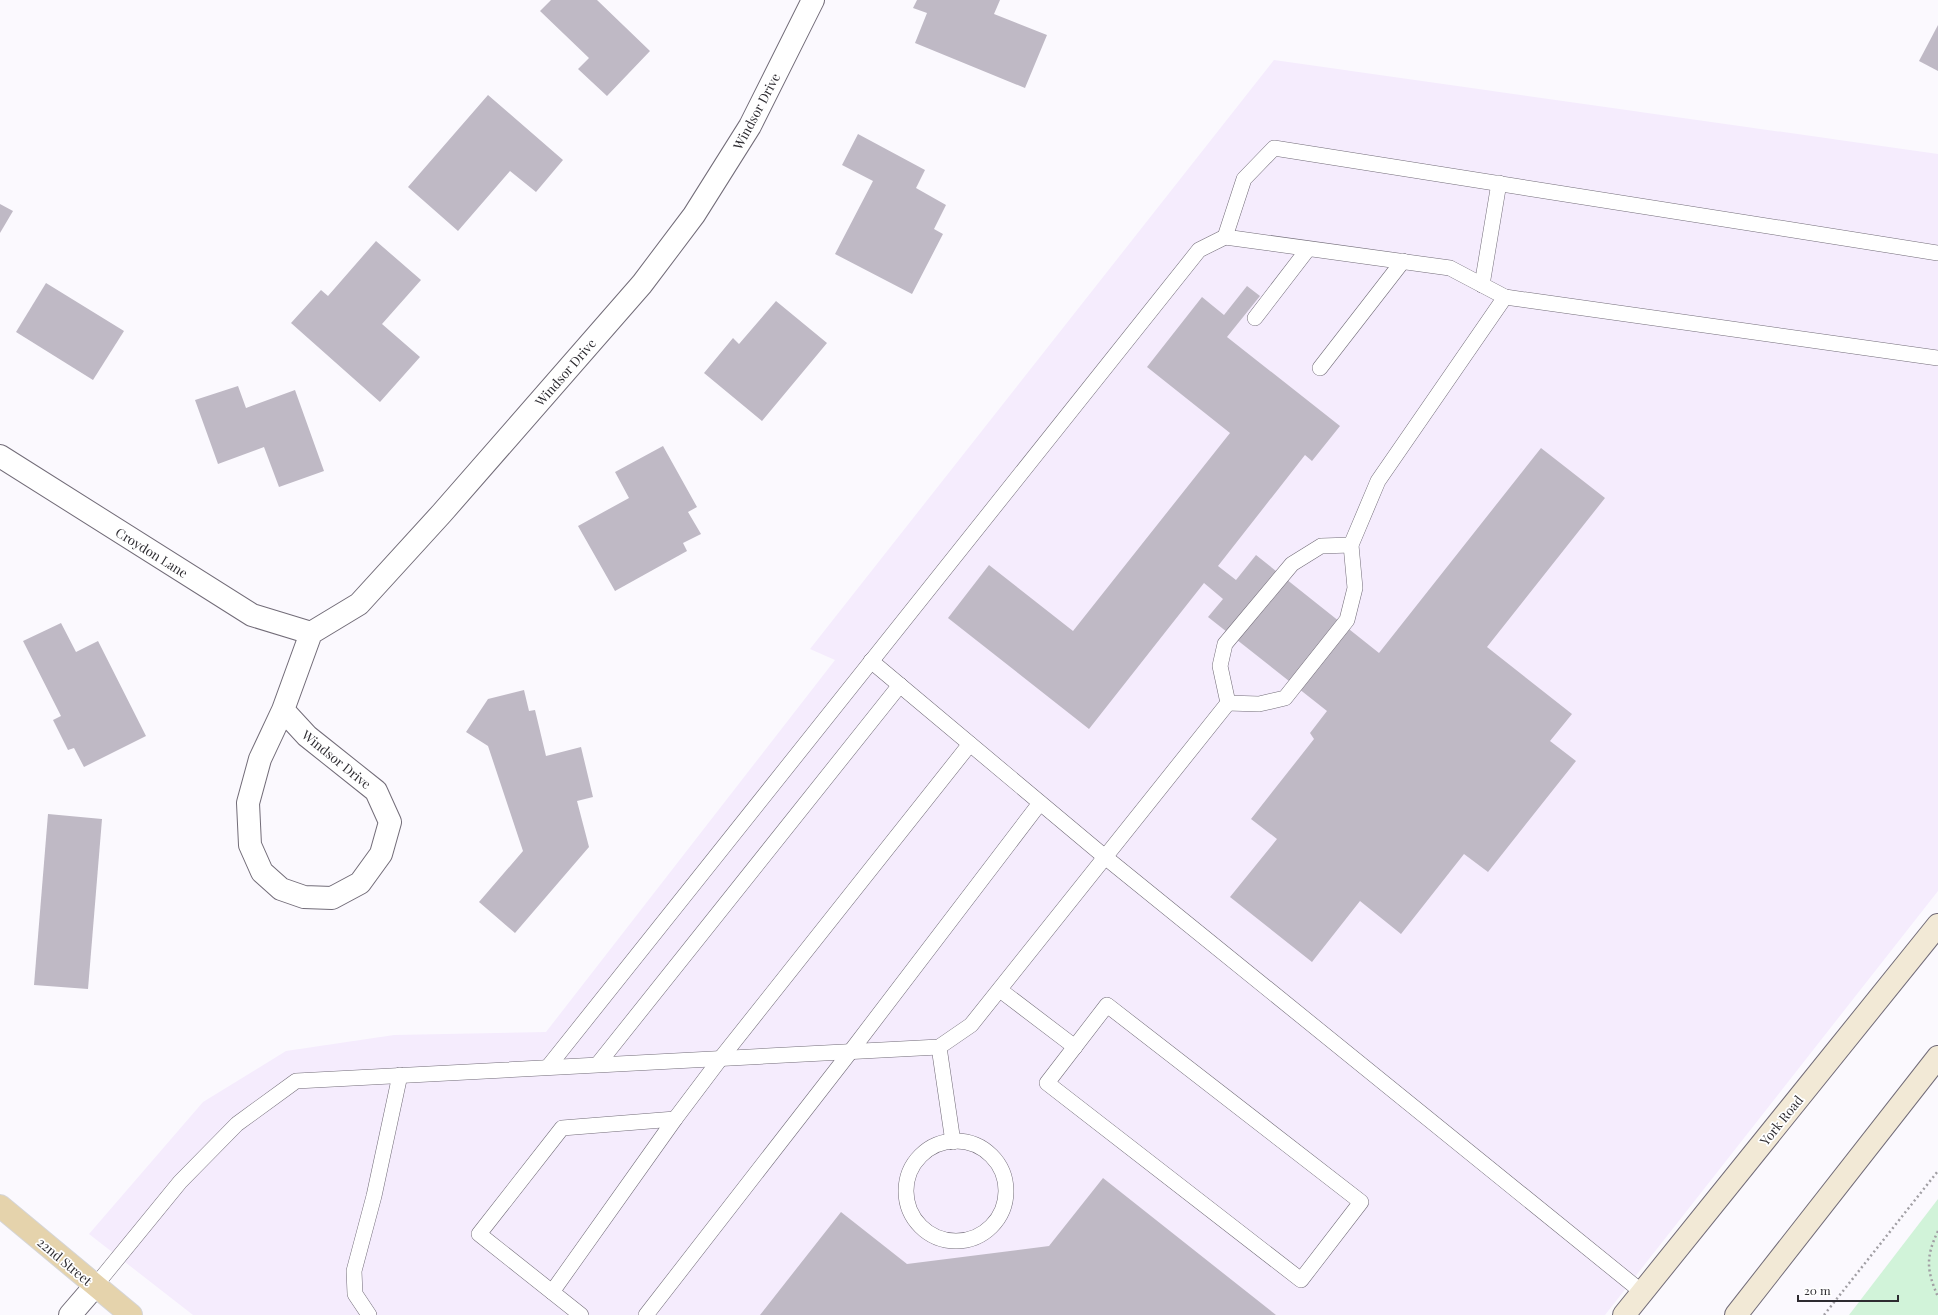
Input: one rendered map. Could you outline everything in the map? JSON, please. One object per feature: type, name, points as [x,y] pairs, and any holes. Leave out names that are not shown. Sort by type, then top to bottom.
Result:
[{"type":"main road","name":"York Road","points":[[1624,1315],[1938,925]]},
{"type":"main road","points":[[1736,1315],[1938,1057]]},
{"type":"main road","name":"22nd Street","points":[[0,1206],[131,1315]]},
{"type":"street","name":"Windsor Drive","points":[[283,710],[307,736],[376,791],[390,822],[381,854],[360,883],[332,898],[304,897],[281,889],[262,872],[250,844],[248,803],[260,759],[283,710],[311,633],[359,604],[442,513],[642,284],[694,215],[750,126],[813,0]]},
{"type":"street","name":"Croydon Lane","points":[[0,456],[252,615],[311,633]]},
{"type":"street","points":[[70,1315],[95,1286]]},
{"type":"lane","points":[[1225,237],[1244,178],[1274,148],[1938,253]]},
{"type":"lane","points":[[1482,285],[1499,183]]},
{"type":"lane","points":[[548,1067],[1199,250],[1225,237],[1403,261],[1450,268],[1505,297],[1938,358]]},
{"type":"lane","points":[[1255,318],[1308,248]]},
{"type":"lane","points":[[1320,368],[1403,261]]},
{"type":"lane","points":[[1228,703],[1259,704],[1285,698],[1346,620],[1355,588],[1351,544],[1378,481],[1505,297]]},
{"type":"lane","points":[[1228,703],[1220,666],[1225,644],[1292,564],[1321,546],[1351,544]]},
{"type":"lane","points":[[871,661],[1105,858],[1642,1292]]},
{"type":"lane","points":[[598,1064],[900,685]]},
{"type":"lane","points":[[95,1286],[180,1182],[232,1129],[296,1081],[939,1046],[971,1025],[1228,703]]},
{"type":"lane","points":[[552,1292],[675,1119],[721,1058],[970,744]]},
{"type":"lane","points":[[646,1315],[851,1051],[1040,803]]},
{"type":"lane","points":[[1000,990],[1075,1047]]},
{"type":"lane","points":[[1107,1005],[1361,1202],[1301,1280],[1047,1083],[1075,1047],[1107,1005]]},
{"type":"lane","points":[[939,1046],[953,1142]]},
{"type":"lane","points":[[369,1315],[355,1294],[354,1271],[374,1196],[400,1075]]},
{"type":"lane","points":[[581,1315],[479,1234],[562,1128],[675,1119]]},
{"type":"lane","points":[[960,1141],[976,1145],[989,1154],[1000,1167],[1006,1184],[1006,1200],[1000,1216],[989,1230],[974,1238],[958,1241],[941,1239],[926,1231],[915,1220],[908,1205],[906,1188],[909,1173],[918,1159],[930,1149],[945,1142],[953,1142],[960,1141]]},
{"type":"path","points":[[1824,1315],[1938,1171]]},
{"type":"path","points":[[1938,1231],[1928,1253],[1931,1280],[1938,1298]]},
{"type":"shaded area","points":[[1274,60],[1938,154],[1938,891],[1605,1315],[193,1315],[89,1234],[203,1102],[286,1051],[394,1035],[546,1032],[835,660],[810,649]]},
{"type":"green space","points":[[1938,1199],[1938,1315],[1849,1315]]},
{"type":"building","points":[[551,0],[597,0],[650,51],[607,96],[578,69],[589,58],[540,11]]},
{"type":"building","points":[[917,0],[1000,0],[994,14],[1047,35],[1025,88],[915,43],[927,13],[913,8]]},
{"type":"building","points":[[1938,25],[1938,71],[1919,61]]},
{"type":"building","points":[[488,95],[563,160],[536,192],[510,171],[458,231],[408,187]]},
{"type":"building","points":[[858,134],[925,170],[916,188],[946,205],[934,229],[943,234],[912,294],[835,254],[873,181],[842,165]]},
{"type":"building","points":[[0,204],[13,211],[0,233]]},
{"type":"building","points":[[376,241],[421,280],[382,324],[420,357],[380,402],[291,323],[321,290],[328,296]]},
{"type":"building","points":[[46,283],[124,331],[93,380],[16,332]]},
{"type":"building","points":[[1247,286],[1260,296],[1227,337],[1340,426],[1312,461],[1305,455],[1218,566],[1236,580],[1256,555],[1379,653],[1541,448],[1605,498],[1487,647],[1572,714],[1550,741],[1576,761],[1488,872],[1464,854],[1401,934],[1360,901],[1312,962],[1230,897],[1277,839],[1251,819],[1314,739],[1310,733],[1327,711],[1208,617],[1223,599],[1204,583],[1089,729],[948,618],[989,565],[1073,631],[1230,433],[1147,367],[1202,297],[1224,315]]},
{"type":"building","points":[[776,301],[827,343],[762,421],[704,373],[733,338],[739,344]]},
{"type":"building","points":[[238,386],[246,408],[295,390],[324,471],[279,487],[264,447],[218,464],[195,400]]},
{"type":"building","points":[[663,446],[697,507],[688,512],[701,534],[683,543],[687,551],[615,591],[578,526],[629,498],[615,472]]},
{"type":"building","points":[[61,623],[76,652],[98,641],[146,736],[84,767],[74,748],[68,750],[53,720],[61,716],[23,641]]},
{"type":"building","points":[[524,690],[529,711],[535,710],[546,756],[581,747],[593,797],[577,801],[589,847],[515,933],[479,902],[523,851],[488,746],[466,732],[488,699]]},
{"type":"building","points":[[48,814],[102,819],[88,989],[34,985]]},
{"type":"building","points":[[1103,1178],[1276,1315],[760,1315],[841,1212],[907,1264],[1049,1246]]}]
